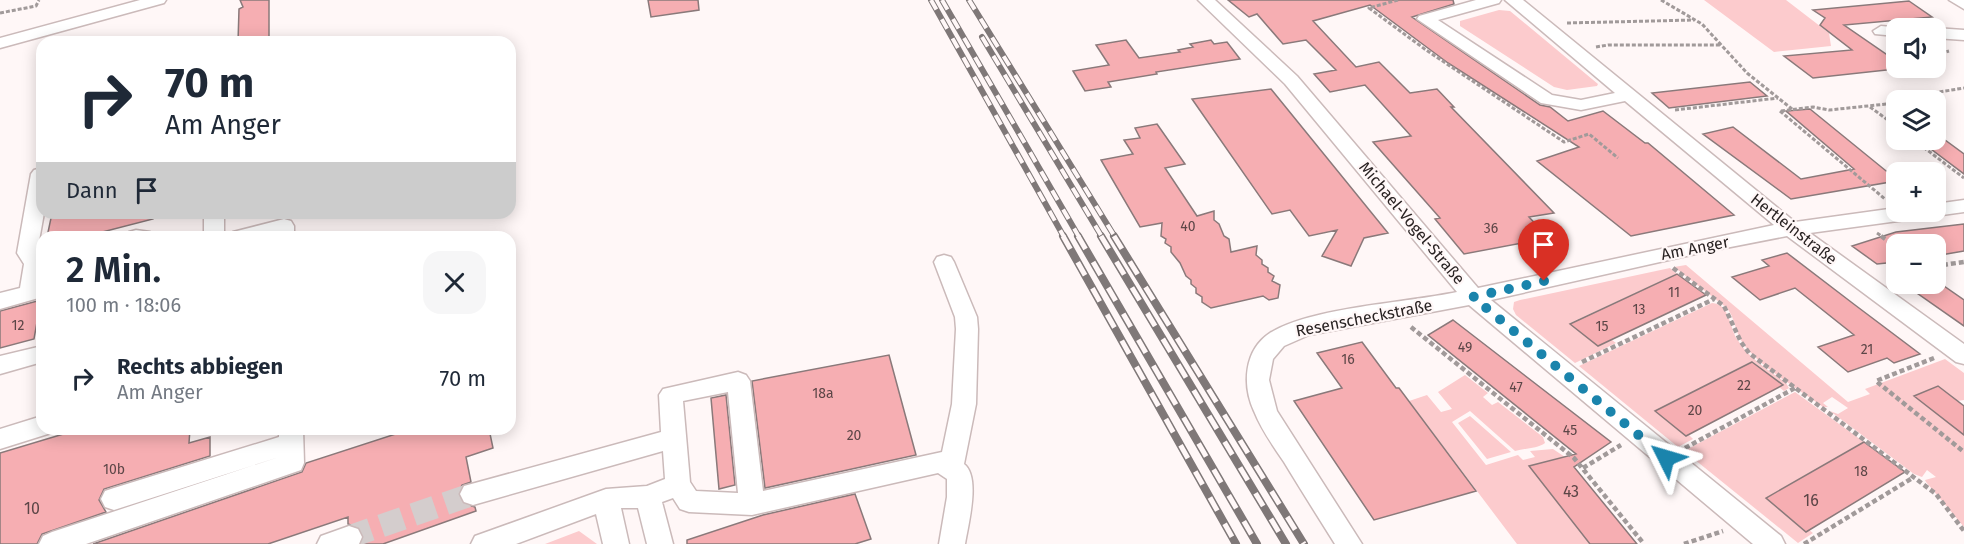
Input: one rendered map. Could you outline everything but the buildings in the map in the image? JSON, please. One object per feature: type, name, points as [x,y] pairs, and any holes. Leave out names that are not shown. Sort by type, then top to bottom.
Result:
[{"type":"street","points":[[0,43],[158,0]]},
{"type":"street","name":"Michael-Vogel-Straße","points":[[1206,0],[1291,80],[1473,297],[1772,544]]},
{"type":"street","points":[[1493,0],[1425,19],[1547,99],[1581,105],[1628,95]]},
{"type":"street","name":"Hertleinstraße","points":[[1513,0],[1791,229],[1959,353]]},
{"type":"street","points":[[1957,0],[1964,4]]},
{"type":"street","points":[[1946,34],[1964,35]]},
{"type":"street","points":[[36,202],[27,253],[36,260]]},
{"type":"street","points":[[1946,208],[1964,206]]},
{"type":"street","name":"Am Anger","points":[[1473,297],[1791,229],[1886,216]]},
{"type":"street","points":[[944,262],[966,317],[967,329],[963,404],[951,469]]},
{"type":"street","points":[[0,300],[36,291]]},
{"type":"street","name":"Resenscheckstraße","points":[[1349,544],[1265,412],[1257,390],[1260,364],[1268,348],[1290,332],[1473,297]]},
{"type":"street","points":[[0,365],[36,356]]},
{"type":"street","points":[[752,504],[738,381],[671,395],[678,485],[689,501],[752,504],[941,462],[959,474],[960,497],[952,544]]},
{"type":"street","points":[[0,439],[36,428]]},
{"type":"street","points":[[52,544],[292,463],[291,436],[114,499]]},
{"type":"street","points":[[473,494],[674,438]]},
{"type":"street","points":[[484,544],[606,500],[624,496],[648,497],[678,485]]},
{"type":"street","points":[[648,497],[660,544]]},
{"type":"street","points":[[606,500],[616,544]]},
{"type":"path","points":[[0,12],[36,6],[39,0]]},
{"type":"path","points":[[1398,0],[1369,8],[1426,50],[1563,142],[1589,134],[1618,158]]},
{"type":"path","points":[[1660,0],[1702,24],[1747,73],[1792,110]]},
{"type":"path","points":[[1542,24],[1695,20]]},
{"type":"path","points":[[1574,51],[1608,45],[1721,45]]},
{"type":"path","points":[[1946,91],[1964,88]]},
{"type":"path","points":[[1650,113],[1779,98]]},
{"type":"path","points":[[1886,104],[1829,111],[1813,107],[1780,111],[1886,200]]},
{"type":"path","points":[[1870,106],[1886,118]]},
{"type":"path","points":[[1927,150],[1964,178]]},
{"type":"path","points":[[1657,256],[1728,311],[1735,333],[1744,347],[1936,494],[1964,531]]},
{"type":"path","points":[[1946,264],[1964,262]]},
{"type":"path","points":[[1561,372],[1714,299]]},
{"type":"path","points":[[1400,312],[1422,336],[1574,458],[1644,544]]},
{"type":"path","points":[[1959,353],[1875,381],[1964,452]]},
{"type":"path","points":[[1666,458],[1795,388]]},
{"type":"path","points":[[1583,468],[1639,435]]},
{"type":"path","points":[[1804,544],[1914,477]]},
{"type":"path","points":[[1684,544],[1747,524]]},
{"type":"shaded area","points":[[1704,0],[1786,0],[1829,33],[1831,46],[1774,52]]},
{"type":"shaded area","points":[[1499,10],[1510,11],[1598,84],[1597,86],[1567,90],[1554,87],[1460,26],[1460,21]]},
{"type":"shaded area","points":[[1686,265],[1848,402],[1870,394],[1865,389],[1945,359],[1964,373],[1964,400],[1957,401],[1938,387],[1914,396],[1964,435],[1964,527],[1925,480],[1936,477],[1927,470],[1922,477],[1914,474],[1830,411],[1838,414],[1848,408],[1832,397],[1823,403],[1828,407],[1823,407],[1758,360],[1742,342],[1727,308],[1674,267]]},
{"type":"shaded area","points":[[1670,268],[1677,274],[1570,323],[1598,346],[1612,340],[1616,343],[1575,363],[1516,315],[1513,309],[1514,302],[1520,300]]},
{"type":"shaded area","points":[[1712,303],[1718,304],[1726,312],[1734,334],[1747,352],[1786,383],[1789,388],[1784,391],[1779,387],[1783,384],[1751,362],[1656,411],[1686,436],[1689,435],[1693,439],[1678,447],[1579,366]]},
{"type":"shaded area","points":[[1465,375],[1488,393],[1483,397],[1492,405],[1498,402],[1543,437],[1545,443],[1515,451],[1470,411],[1452,422],[1486,465],[1518,455],[1523,460],[1535,457],[1530,451],[1553,449],[1565,457],[1530,466],[1590,544],[1517,544],[1409,401],[1427,395],[1441,412],[1452,409],[1438,392]]},
{"type":"shaded area","points":[[1795,392],[1864,442],[1766,498],[1806,532],[1809,530],[1813,533],[1798,543],[1684,451]]},
{"type":"shaded area","points":[[1470,416],[1511,452],[1487,459],[1458,423]]},
{"type":"shaded area","points":[[579,531],[597,544],[545,544]]},
{"type":"tunnel","points":[[349,537],[473,494]]},
{"type":"railway","points":[[931,0],[1064,237]]},
{"type":"railway","points":[[942,0],[1079,237]]},
{"type":"railway","points":[[969,0],[1115,237]]},
{"type":"railway","points":[[982,37],[1102,237]]},
{"type":"railway","points":[[1063,236],[1236,544]]},
{"type":"railway","points":[[1078,236],[1257,544]]},
{"type":"railway","points":[[1101,236],[1286,544]]},
{"type":"railway","points":[[1114,236],[1304,544]]},
{"type":"route","points":[[1544,281],[1473,297],[1666,458]]}]
